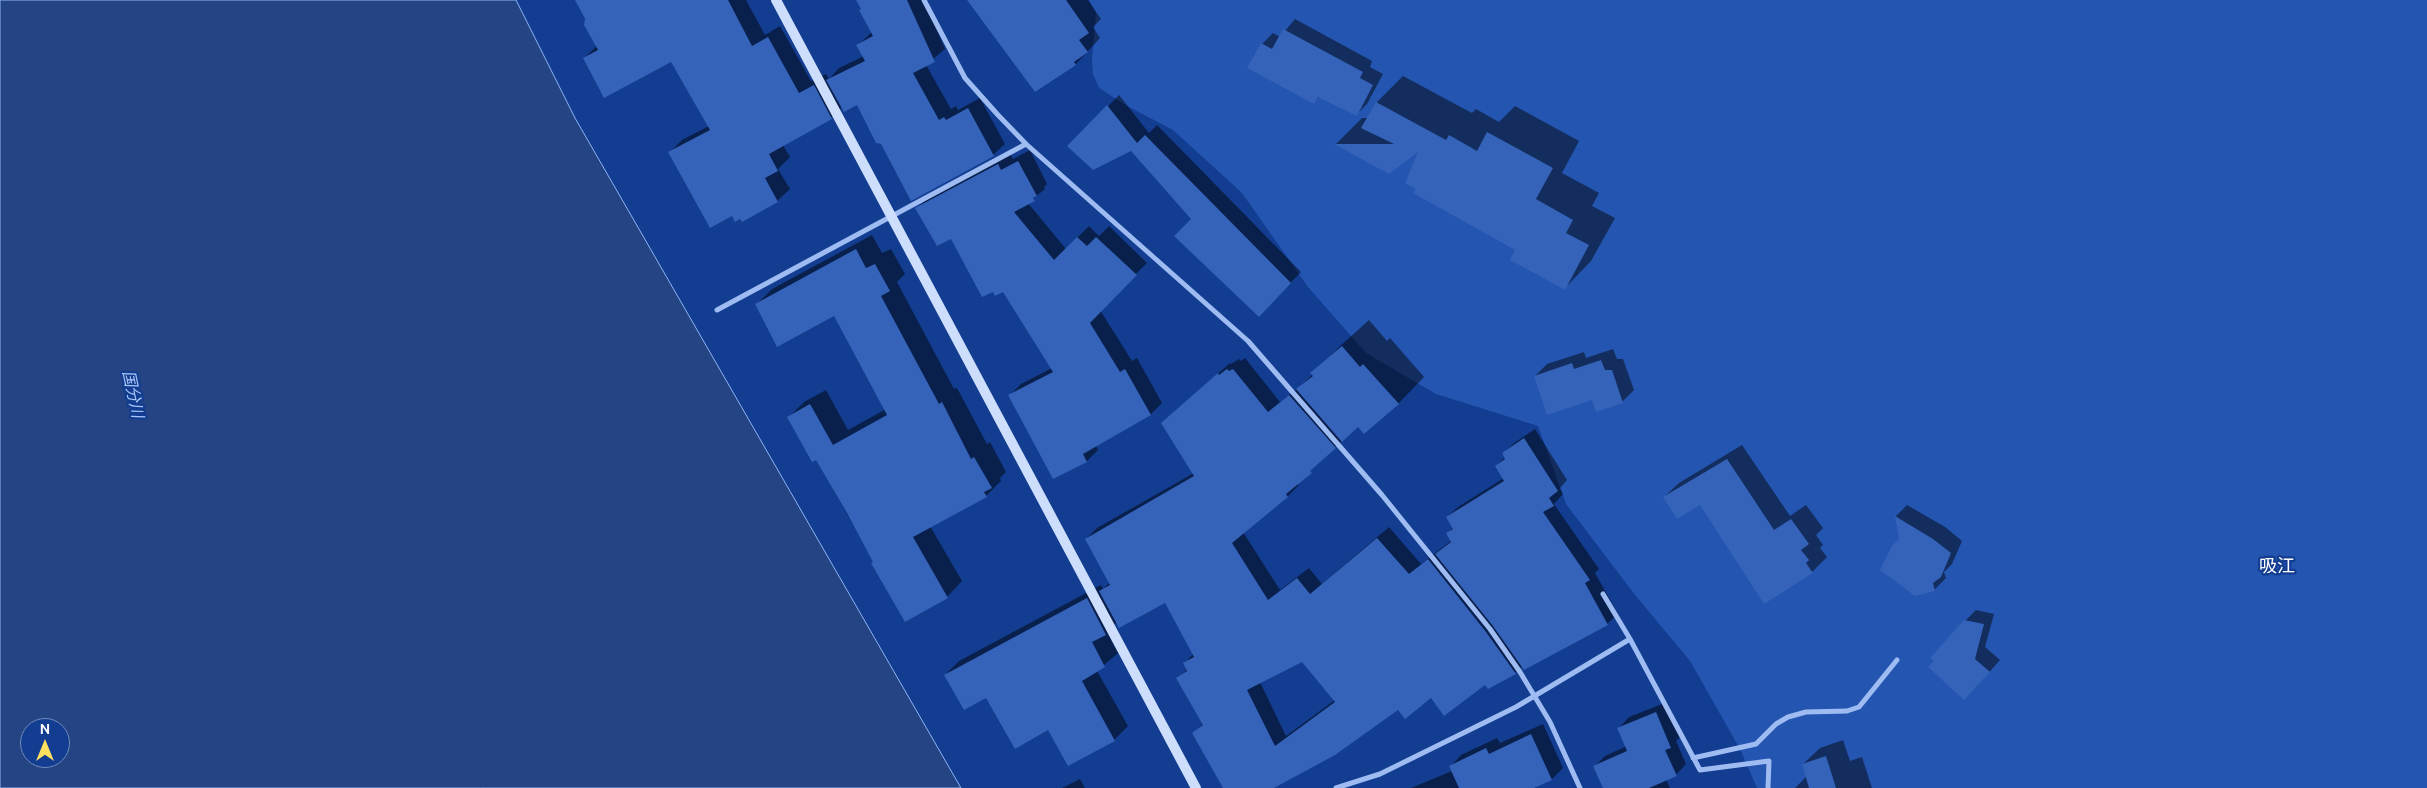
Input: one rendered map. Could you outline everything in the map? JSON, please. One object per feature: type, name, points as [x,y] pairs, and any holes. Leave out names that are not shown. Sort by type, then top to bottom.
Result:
[{"type":"street","points":[[776,0],[1196,788]]},
{"type":"street","points":[[924,0],[965,78],[1026,144],[1248,341],[1419,540],[1490,629],[1535,696],[1580,788]]},
{"type":"street","points":[[717,310],[1026,144]]},
{"type":"street","points":[[1603,594],[1630,638],[1700,770],[1769,761],[1768,788]]},
{"type":"street","points":[[1336,788],[1351,786],[1380,774],[1535,696],[1630,638]]},
{"type":"street","points":[[1693,758],[1756,744],[1776,724],[1788,717],[1806,712],[1847,711],[1859,707],[1897,660]]},
{"type":"shaded area","points":[[1089,0],[2427,0],[2427,788],[1757,788],[1740,749],[1690,661],[1635,595],[1566,504],[1538,426],[1436,394],[1366,353],[1308,287],[1242,193],[1173,130],[1127,106],[1099,88],[1093,74],[1092,60],[1096,13]]},
{"type":"water","name":"国分川","points":[[0,0],[516,0],[575,118],[961,788],[0,788]]},
{"type":"building","points":[[575,0],[728,0],[752,46],[768,37],[799,93],[814,85],[832,119],[769,154],[778,171],[765,178],[778,202],[742,222],[740,219],[735,222],[732,216],[710,228],[668,152],[710,130],[671,62],[604,98],[583,58],[598,50],[584,25],[585,19]]},
{"type":"building","points":[[856,0],[907,0],[935,62],[913,73],[939,120],[944,117],[946,120],[968,108],[994,156],[911,201],[881,144],[876,143],[857,105],[844,112],[826,80],[865,61],[856,45],[873,36],[859,10],[861,9]]},
{"type":"building","points":[[967,0],[1066,0],[1089,33],[1079,40],[1088,52],[1074,62],[1076,65],[1035,92]]},
{"type":"building","points":[[1283,29],[1363,72],[1360,78],[1373,85],[1357,116],[1318,97],[1314,104],[1247,68],[1261,43],[1272,49]]},
{"type":"building","points":[[1376,102],[1446,140],[1449,135],[1477,151],[1487,132],[1553,168],[1536,199],[1573,220],[1566,233],[1589,245],[1565,290],[1510,260],[1515,250],[1413,193],[1416,189],[1405,183],[1418,152],[1389,174],[1334,144],[1394,144],[1361,128]]},
{"type":"building","points":[[1107,105],[1137,143],[1145,135],[1291,283],[1259,317],[1174,236],[1191,219],[1131,151],[1093,170],[1067,146]]},
{"type":"building","points":[[1018,161],[1037,196],[1033,198],[1035,201],[1014,212],[1054,260],[1077,237],[1087,246],[1096,237],[1137,275],[1090,323],[1120,372],[1125,369],[1151,415],[1083,454],[1087,462],[1053,479],[1008,395],[1053,372],[1003,292],[995,296],[993,292],[982,297],[951,239],[937,246],[915,208],[998,164],[1001,170]]},
{"type":"building","points":[[856,249],[866,268],[875,264],[890,291],[881,296],[939,404],[942,402],[971,459],[974,457],[992,488],[984,492],[987,497],[913,537],[948,598],[905,622],[871,563],[873,562],[847,513],[816,460],[812,462],[787,417],[810,404],[833,445],[887,415],[834,316],[777,347],[755,304]]},
{"type":"building","points":[[1342,346],[1360,367],[1363,364],[1399,404],[1364,434],[1358,427],[1342,442],[1296,389],[1313,376],[1310,373]]},
{"type":"building","points":[[1601,360],[1605,370],[1612,370],[1623,403],[1596,412],[1592,400],[1547,415],[1534,376],[1572,363],[1574,369]]},
{"type":"building","points":[[1227,369],[1229,371],[1233,369],[1268,412],[1289,395],[1336,448],[1310,471],[1312,473],[1286,494],[1288,497],[1232,543],[1268,600],[1297,578],[1310,594],[1377,538],[1409,574],[1428,559],[1486,632],[1516,674],[1488,689],[1485,685],[1444,716],[1431,698],[1405,719],[1398,710],[1335,755],[1274,788],[1223,788],[1192,733],[1203,725],[1176,678],[1187,671],[1183,663],[1194,657],[1165,603],[1119,628],[1099,591],[1110,585],[1085,539],[1194,476],[1161,423],[1218,373],[1219,375]],"holes":[[[1302,662],[1335,702],[1275,746],[1247,690]]]},
{"type":"building","points":[[1524,438],[1558,491],[1549,498],[1554,506],[1543,512],[1590,580],[1585,583],[1608,625],[1524,670],[1493,626],[1435,554],[1451,542],[1446,533],[1453,529],[1446,517],[1504,481],[1495,466],[1505,459],[1502,453]]},
{"type":"building","points":[[1727,459],[1774,530],[1791,519],[1809,544],[1801,550],[1809,560],[1806,563],[1813,573],[1764,604],[1700,505],[1677,519],[1663,497]]},
{"type":"building","points":[[1895,516],[1933,539],[1951,553],[1941,577],[1933,583],[1935,591],[1915,596],[1880,570],[1892,546],[1899,539]]},
{"type":"building","points":[[1087,598],[1106,635],[1092,642],[1105,667],[1082,681],[1115,741],[1068,766],[1048,730],[1015,749],[986,698],[964,710],[944,675]]},
{"type":"building","points":[[1964,620],[1984,624],[1975,659],[1990,672],[1964,700],[1928,667],[1934,661],[1930,658]]},
{"type":"building","points":[[1656,712],[1671,748],[1665,750],[1677,776],[1649,788],[1603,788],[1593,766],[1627,751],[1617,728]]},
{"type":"building","points":[[1531,734],[1552,780],[1534,788],[1459,788],[1449,766],[1486,748],[1489,754]]},
{"type":"building","points":[[1826,756],[1836,788],[1809,788],[1802,764]]},
{"type":"district","name":"吸江","points":[[2277,566]]}]
